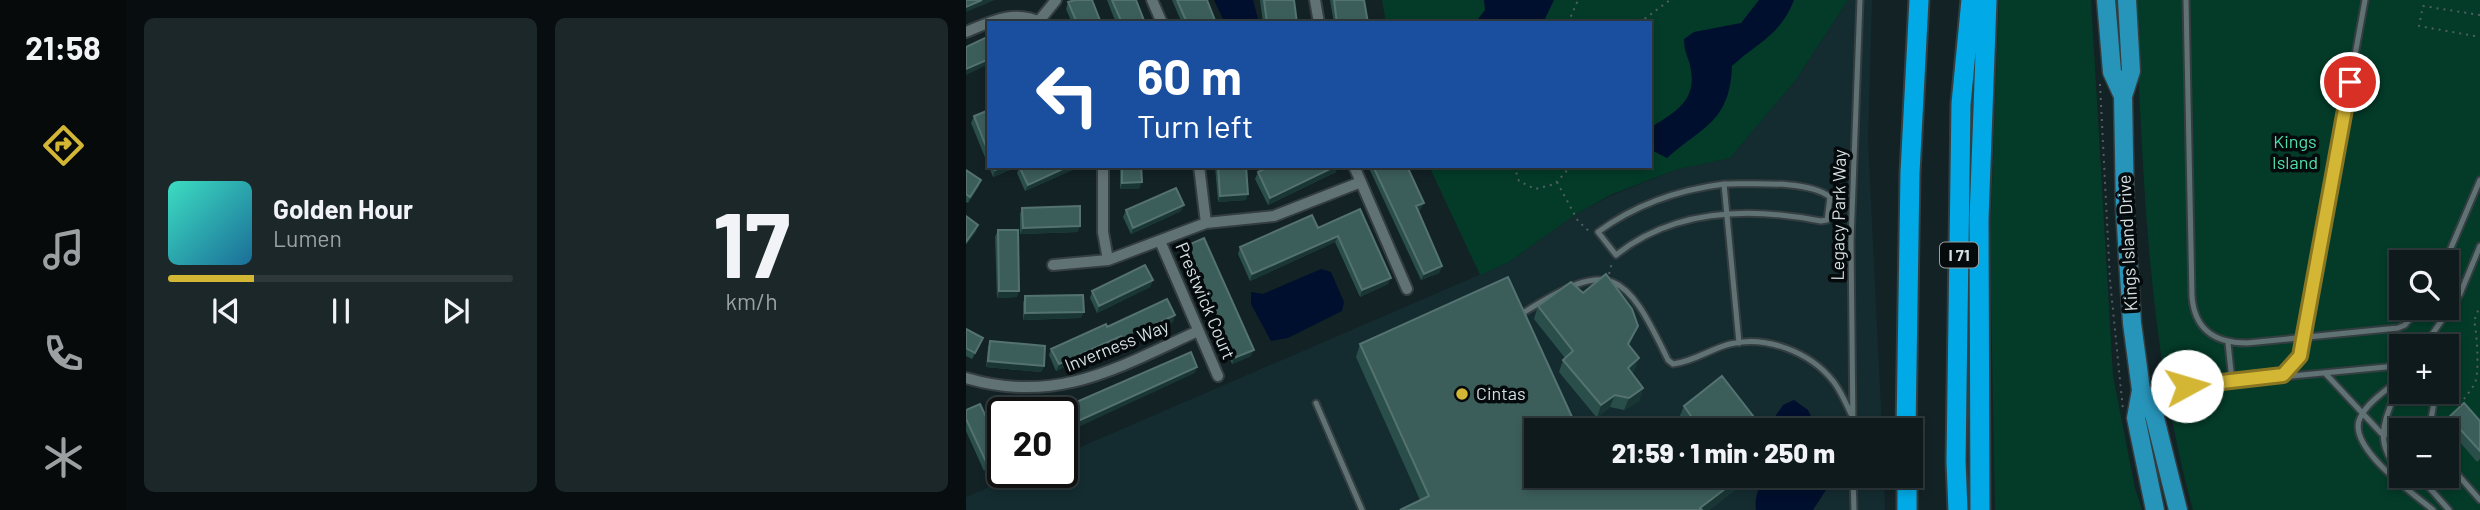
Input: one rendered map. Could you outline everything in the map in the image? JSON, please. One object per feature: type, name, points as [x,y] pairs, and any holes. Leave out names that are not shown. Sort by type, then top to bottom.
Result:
[{"type":"highway","points":[[1906,418],[1910,173],[1919,0]]},
{"type":"highway","name":"I 71","points":[[1958,510],[1956,462],[1961,104],[1971,0]]},
{"type":"highway","points":[[1983,510],[1979,489],[1979,219],[1987,0]]},
{"type":"highway","points":[[1907,488],[1908,510]]},
{"type":"main road","name":"Kings Island Drive","points":[[2106,0],[2112,72],[2123,96]]},
{"type":"main road","name":"Kings Island Drive","points":[[2127,0],[2132,71],[2123,96],[2125,210],[2132,323],[2141,390],[2136,418],[2155,510]]},
{"type":"main road","name":"Kings Island Drive","points":[[2141,390],[2154,414],[2178,510]]},
{"type":"street","points":[[1041,21],[1056,0]]},
{"type":"street","points":[[1152,0],[1161,21]]},
{"type":"street","points":[[1315,0],[1319,21]]},
{"type":"street","points":[[994,21],[1006,16],[1023,16],[1037,21]]},
{"type":"street","points":[[966,32],[987,24]]},
{"type":"street","points":[[1102,168],[1103,232],[1108,260]]},
{"type":"street","points":[[1199,168],[1206,223]]},
{"type":"street","points":[[1355,168],[1407,289]]},
{"type":"street","points":[[1053,265],[1108,260],[1206,223],[1274,216],[1361,182]]},
{"type":"street","name":"Prestwick Court","points":[[1160,241],[1218,376]]},
{"type":"street","name":"Inverness Way","points":[[966,378],[1011,389],[1061,387],[1123,365],[1198,331]]},
{"type":"lane","name":"Legacy Park Way","points":[[1853,417],[1851,241],[1860,0]]},
{"type":"lane","points":[[2186,0],[2193,311],[2206,332],[2228,343],[2398,328],[2409,320]]},
{"type":"lane","points":[[2283,375],[2300,356],[2365,0]]},
{"type":"lane","points":[[2450,250],[2480,180]]},
{"type":"lane","points":[[1724,184],[1740,343]]},
{"type":"lane","points":[[1724,184],[1791,186],[1822,191],[1830,197],[1827,220],[1776,212],[1706,215],[1679,221],[1632,243],[1616,255],[1598,232],[1624,214],[1669,194],[1724,184]]},
{"type":"lane","points":[[2432,334],[2460,294],[2480,246]]},
{"type":"lane","points":[[1523,313],[1558,290],[1579,282],[1611,280],[1622,286],[1645,313],[1668,360],[1674,364],[1740,343],[1770,343],[1808,358],[1834,383],[1853,417]]},
{"type":"lane","points":[[2228,343],[2232,381]]},
{"type":"lane","points":[[2141,390],[2325,373],[2389,364]]},
{"type":"lane","points":[[2325,373],[2381,433],[2389,460],[2412,492]]},
{"type":"lane","points":[[2389,390],[2362,414],[2358,429],[2361,440],[2396,481],[2433,510]]},
{"type":"lane","points":[[1316,403],[1362,510]]},
{"type":"lane","points":[[2381,433],[2391,404]]},
{"type":"lane","points":[[2386,418],[2389,437]]},
{"type":"lane","points":[[2459,476],[2480,500]]},
{"type":"lane","points":[[1853,488],[1854,510]]},
{"type":"lane","points":[[2430,488],[2449,510]]},
{"type":"path","points":[[1569,21],[1578,0]]},
{"type":"path","points":[[1642,21],[1670,0]]},
{"type":"path","points":[[2480,15],[2423,6],[2419,26],[2480,37]]},
{"type":"path","points":[[2100,82],[2110,281],[2123,413]]},
{"type":"path","points":[[1514,168],[1514,173],[1526,187],[1544,189],[1557,182],[1569,168]]},
{"type":"path","points":[[1557,182],[1578,220],[1588,232],[1598,232]]},
{"type":"path","points":[[1609,275],[1616,255]]},
{"type":"path","points":[[2464,399],[2476,381],[2474,345],[2477,332],[2474,321],[2480,306]]},
{"type":"shaded area","points":[[1848,0],[1872,0],[1868,140],[1881,418],[1524,418],[1524,488],[1884,488],[1885,510],[966,510],[966,497],[987,488],[1078,488],[1078,448],[1509,262],[1575,215],[1610,196],[1675,170],[1730,158],[1795,81]]},
{"type":"green space","points":[[1382,0],[1848,0],[1795,81],[1730,158],[1675,170],[1610,195],[1575,215],[1509,262],[1480,275],[1430,168],[1652,168],[1652,21],[1386,21]]},
{"type":"green space","points":[[1999,0],[2091,0],[2113,376],[2135,488],[2142,510],[1995,510],[1990,242]]},
{"type":"green space","name":"Kings Island","points":[[2135,0],[2480,0],[2480,510],[2193,510],[2166,384],[2145,193]]},
{"type":"water","points":[[1214,0],[1253,0],[1258,21],[1224,21]]},
{"type":"water","points":[[1484,0],[1554,0],[1544,21],[1477,21],[1485,10]]},
{"type":"water","points":[[1759,0],[1794,0],[1782,22],[1768,38],[1732,66],[1726,100],[1712,121],[1667,158],[1652,150],[1653,126],[1676,110],[1690,90],[1691,71],[1684,39],[1694,32],[1741,23]]},
{"type":"water","points":[[1321,269],[1331,272],[1344,302],[1342,311],[1288,338],[1271,341],[1251,304],[1251,292],[1263,294]]},
{"type":"water","points":[[1794,400],[1808,410],[1812,418],[1777,418],[1783,405]]},
{"type":"water","points":[[1760,488],[1827,488],[1813,510],[1756,510]]},
{"type":"building","points":[[966,0],[982,0],[966,7]]},
{"type":"building","points":[[1092,0],[1100,21],[1076,21],[1068,2]]},
{"type":"building","points":[[1112,0],[1136,0],[1144,21],[1121,21]]},
{"type":"building","points":[[1177,0],[1207,0],[1215,21],[1186,21]]},
{"type":"building","points":[[1264,0],[1294,0],[1297,21],[1267,21]]},
{"type":"building","points":[[1334,0],[1364,0],[1368,21],[1337,21]]},
{"type":"building","points":[[987,37],[987,60],[966,69],[966,47]]},
{"type":"building","points":[[987,111],[987,149],[974,116]]},
{"type":"building","points":[[1020,168],[1065,168],[1028,185]]},
{"type":"building","points":[[1122,168],[1141,168],[1142,182],[1122,183]]},
{"type":"building","points":[[1218,168],[1246,168],[1248,194],[1220,196]]},
{"type":"building","points":[[1266,168],[1332,168],[1270,198],[1258,172]]},
{"type":"building","points":[[1374,168],[1408,168],[1424,203],[1416,206],[1442,266],[1424,274]]},
{"type":"building","points":[[966,170],[981,180],[970,197],[966,194]]},
{"type":"building","points":[[1176,188],[1184,205],[1133,228],[1126,210]]},
{"type":"building","points":[[1080,206],[1080,226],[1023,228],[1022,208]]},
{"type":"building","points":[[1360,209],[1391,278],[1362,290],[1338,236],[1252,274],[1240,247],[1312,215],[1318,228]]},
{"type":"building","points":[[966,216],[978,225],[966,242]]},
{"type":"building","points":[[998,230],[1018,230],[1019,291],[999,291]]},
{"type":"building","points":[[1204,238],[1254,350],[1234,358],[1186,246]]},
{"type":"building","points":[[1145,265],[1153,280],[1099,306],[1092,291]]},
{"type":"building","points":[[1606,274],[1632,309],[1638,326],[1628,344],[1639,358],[1628,368],[1643,388],[1629,398],[1615,395],[1601,405],[1563,360],[1573,351],[1538,306],[1571,282],[1583,293]]},
{"type":"building","name":"Cintas","points":[[1508,277],[1573,418],[1524,418],[1524,488],[1726,488],[1700,508],[1702,510],[1400,510],[1429,496],[1360,344]]},
{"type":"building","points":[[1083,295],[1084,312],[1025,313],[1025,296]]},
{"type":"building","points":[[1167,299],[1175,315],[1123,340],[1121,336],[1059,364],[1051,349],[1106,324],[1107,327]]},
{"type":"building","points":[[966,329],[983,338],[975,353],[966,348]]},
{"type":"building","points":[[990,341],[1045,346],[1044,366],[988,361]]},
{"type":"building","points":[[1191,352],[1197,367],[1078,421],[1078,401]]},
{"type":"building","points":[[1722,376],[1755,418],[1688,418],[1691,416],[1684,406]]},
{"type":"building","points":[[2464,403],[2480,421],[2480,451],[2459,428],[2459,418],[2449,417]]},
{"type":"building","points":[[980,404],[987,419],[987,464],[966,419],[966,410]]},
{"type":"place","name":"Cintas","points":[[1462,394]]},
{"type":"route","points":[[2187,386],[2283,375],[2294,366],[2300,356],[2350,82]]}]
